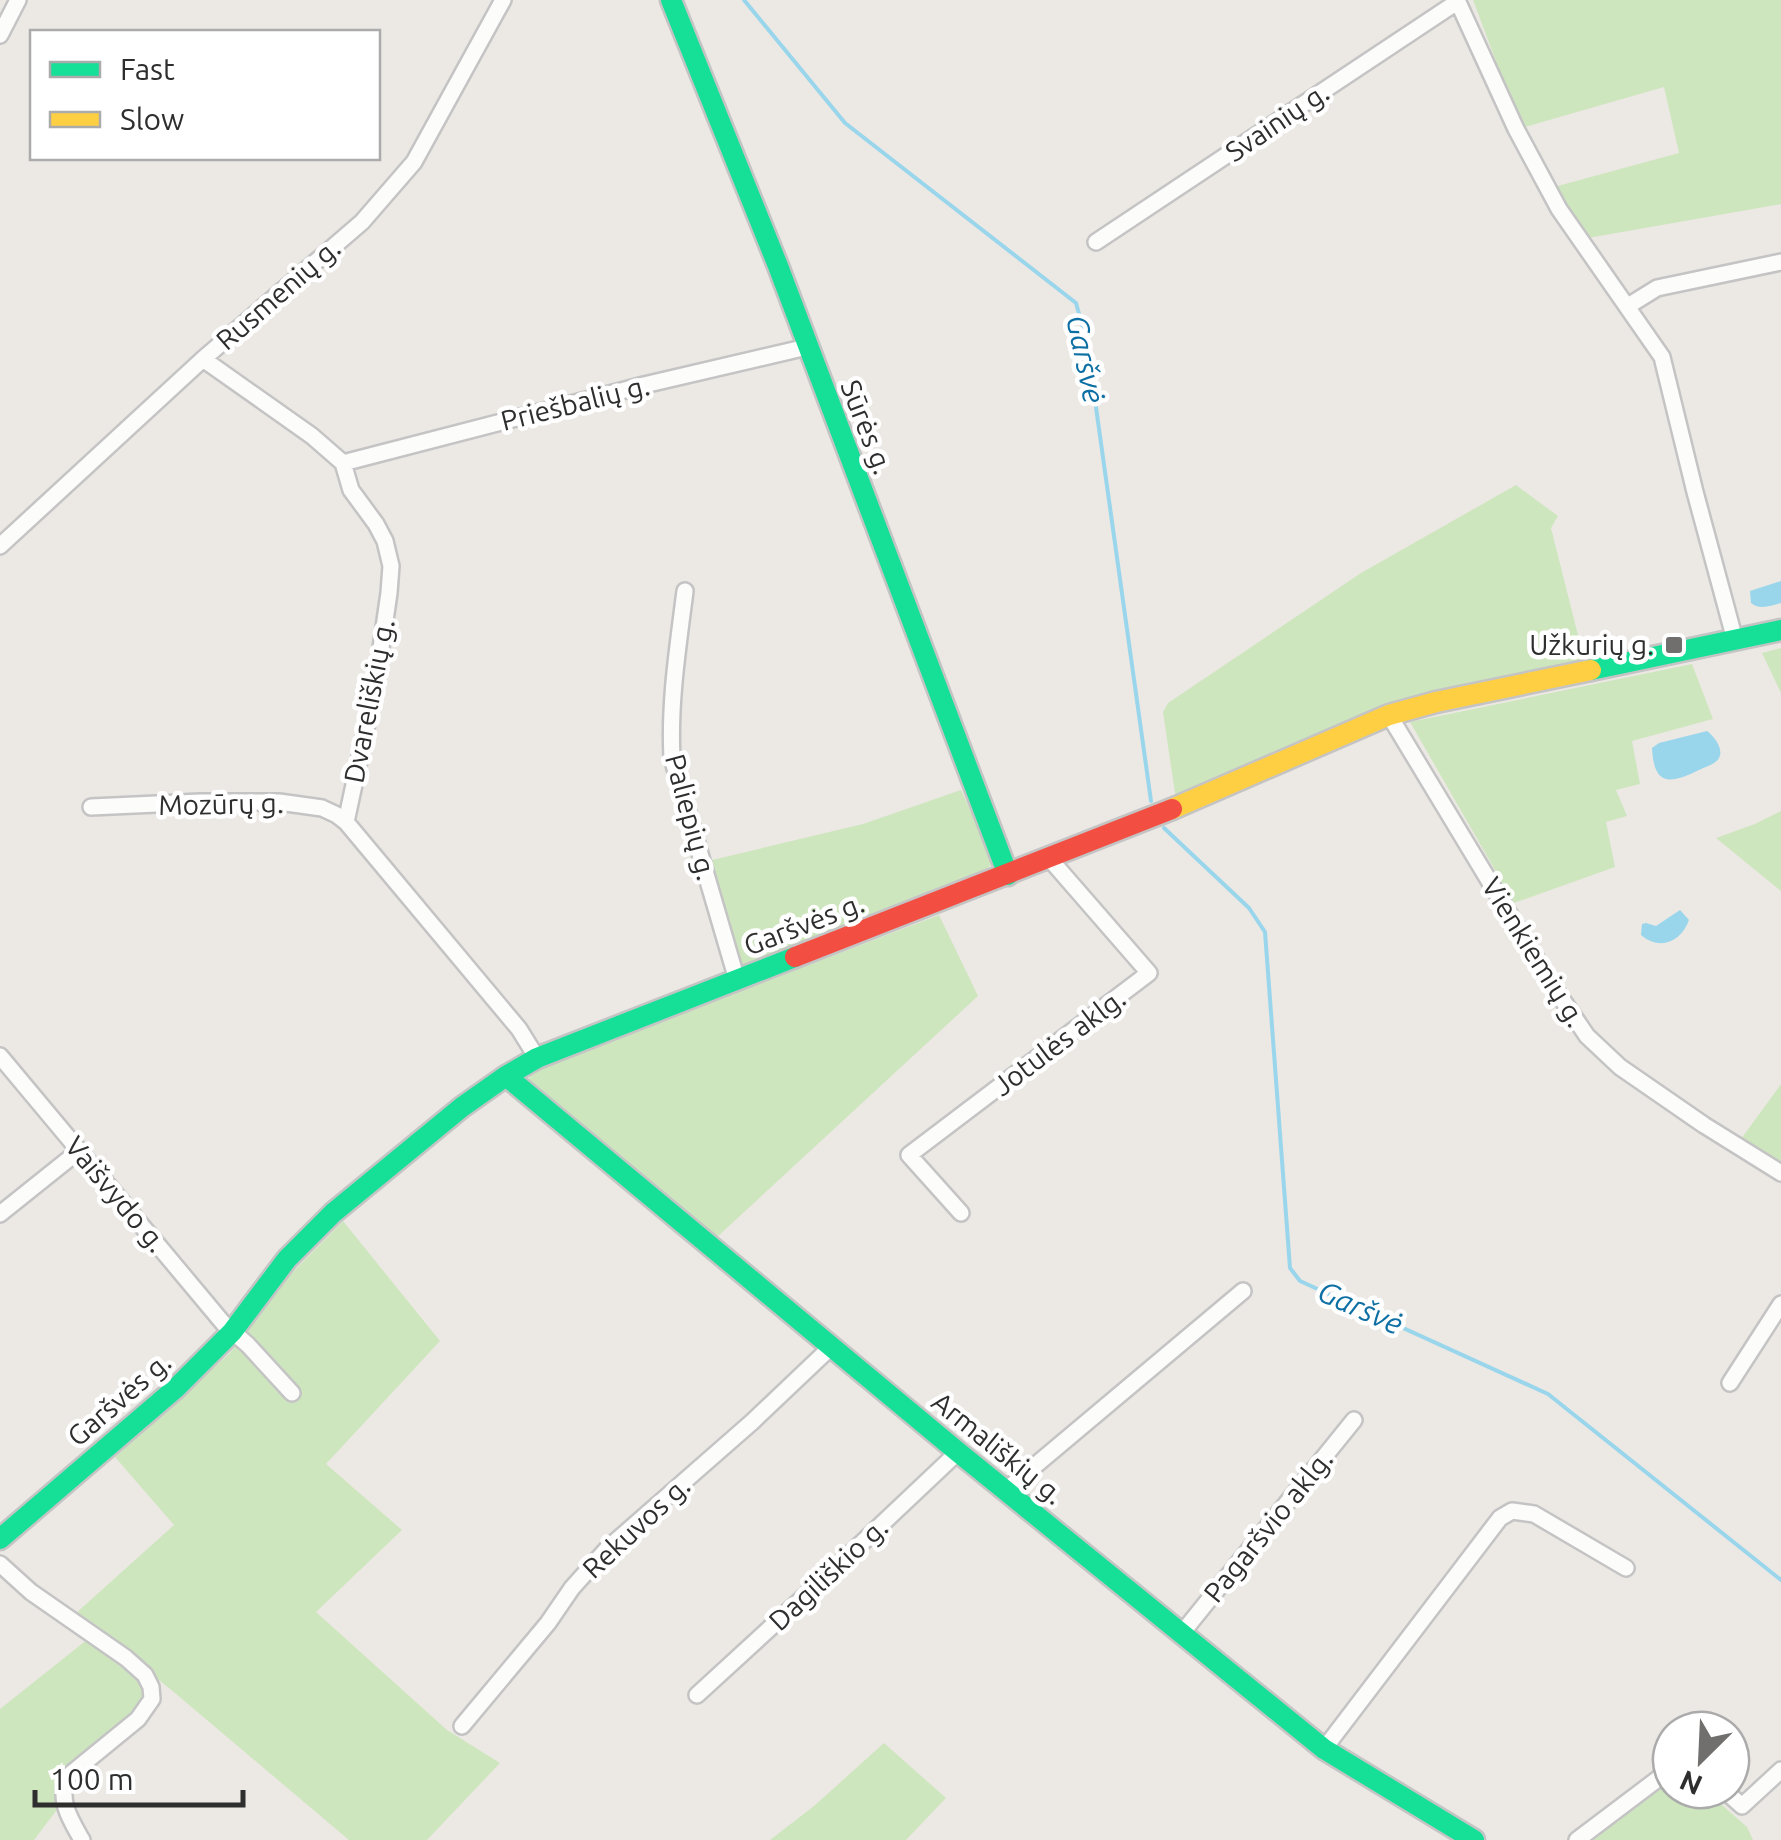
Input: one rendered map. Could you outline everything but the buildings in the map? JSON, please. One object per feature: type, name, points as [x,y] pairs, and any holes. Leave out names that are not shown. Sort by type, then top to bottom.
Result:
[{"type":"street","points":[[1,31],[18,0]]},
{"type":"street","name":"Rusmenių g.","points":[[0,546],[203,360],[362,222],[414,162],[503,0]]},
{"type":"street","name":"Sūrės g.","points":[[671,0],[778,266],[1008,875]]},
{"type":"street","points":[[1457,1],[1516,130],[1559,208],[1662,357],[1735,640]]},
{"type":"street","name":"Svainių g.","points":[[1096,242],[1457,1]]},
{"type":"street","points":[[1628,306],[1657,288],[1781,262]]},
{"type":"street","name":"Priešbalių g.","points":[[343,463],[808,347]]},
{"type":"street","name":"Dvareliškių g.","points":[[203,360],[312,436],[343,463],[351,490],[384,540],[391,566],[376,682],[346,822],[520,1029],[537,1058]]},
{"type":"street","name":"Paliepių g.","points":[[685,591],[672,696],[672,758],[736,980]]},
{"type":"street","name":"Garšvės g.","points":[[0,1539],[176,1388],[232,1332],[287,1259],[333,1213],[462,1108],[537,1058],[1207,796],[1389,715],[1781,630]]},
{"type":"street","name":"Vienkiemių g.","points":[[1389,715],[1587,1036],[1620,1066],[1781,1174]]},
{"type":"street","name":"Mozūrų g.","points":[[91,807],[278,802],[322,808],[346,822]]},
{"type":"street","name":"Jotulės aklg.","points":[[961,1212],[910,1155],[1148,973],[1049,858]]},
{"type":"street","name":"Vaišvydo g.","points":[[0,1056],[232,1332],[292,1394]]},
{"type":"street","name":"Armališkių g.","points":[[506,1076],[958,1452],[1324,1749],[1474,1840]]},
{"type":"street","points":[[0,1214],[80,1150]]},
{"type":"street","points":[[1006,1490],[1244,1290]]},
{"type":"street","points":[[1730,1383],[1781,1304]]},
{"type":"street","name":"Rekuvos g.","points":[[462,1726],[606,1549],[752,1422],[831,1347]]},
{"type":"street","name":"Pagaršvio aklg.","points":[[1182,1633],[1354,1420]]},
{"type":"street","name":"Dagiliškio g.","points":[[697,1695],[958,1452]]},
{"type":"street","points":[[1324,1749],[1500,1518],[1512,1511],[1534,1514],[1626,1568]]},
{"type":"street","points":[[0,1564],[31,1592],[126,1658],[151,1687],[152,1699],[138,1718],[67,1777],[62,1790],[66,1810],[82,1840]]},
{"type":"street","points":[[1751,1798],[1781,1770]]},
{"type":"street","points":[[1577,1840],[1651,1784]]},
{"type":"green space","points":[[1473,0],[1781,0],[1781,204],[1588,238],[1554,187],[1679,153],[1664,87],[1521,128]]},
{"type":"green space","points":[[1516,485],[1558,516],[1551,528],[1585,663],[1419,697],[1348,721],[1176,800],[1163,712],[1168,703],[1361,573]]},
{"type":"green space","points":[[1781,648],[1781,693],[1762,653]]},
{"type":"green space","points":[[1692,664],[1713,719],[1632,741],[1640,784],[1616,790],[1627,816],[1606,822],[1615,867],[1514,903],[1410,722]]},
{"type":"green space","points":[[961,790],[994,861],[983,874],[742,970],[736,963],[708,861],[863,824]]},
{"type":"green space","points":[[1781,811],[1781,891],[1716,838]]},
{"type":"green space","points":[[939,915],[978,996],[716,1238],[530,1086],[532,1071]]},
{"type":"green space","points":[[1781,1084],[1781,1164],[1741,1139]]},
{"type":"green space","points":[[343,1221],[440,1341],[326,1464],[402,1530],[316,1612],[447,1730],[500,1763],[427,1840],[349,1840],[75,1614],[174,1525],[115,1457],[230,1353],[285,1280]]},
{"type":"green space","points":[[88,1639],[141,1680],[143,1698],[138,1708],[66,1768],[55,1789],[56,1811],[34,1840],[0,1840],[0,1709]]},
{"type":"green space","points":[[884,1743],[946,1798],[906,1840],[770,1840],[814,1806]]},
{"type":"green space","points":[[1651,1792],[1651,1810],[1728,1810],[1747,1827],[1753,1840],[1590,1840]]},
{"type":"water","points":[[1781,581],[1781,603],[1761,607],[1751,603],[1750,591]]},
{"type":"water","points":[[1707,731],[1719,747],[1718,760],[1680,778],[1660,776],[1652,748]]},
{"type":"water","points":[[1680,910],[1689,920],[1675,939],[1662,943],[1641,935],[1642,924],[1656,926]]},
{"type":"waterway","name":"Garšvė","points":[[744,0],[845,123],[1076,303],[1087,343],[1151,801]]},
{"type":"waterway","name":"Garšvė","points":[[1164,828],[1249,908],[1265,932],[1290,1268],[1300,1281],[1548,1394],[1781,1580]]},
{"type":"traffic: fast","points":[[671,0],[778,266],[1008,875]]},
{"type":"traffic: fast","points":[[1591,670],[1781,630]]},
{"type":"traffic: fast","points":[[0,1539],[176,1388],[232,1332],[287,1259],[333,1213],[462,1107],[537,1058],[795,957]]},
{"type":"traffic: fast","points":[[506,1076],[958,1452],[1324,1749],[1474,1840]]},
{"type":"traffic: slow","points":[[1172,809],[1389,715],[1591,670]]},
{"type":"traffic: jam","points":[[795,957],[1172,809]]},
{"type":"place","name":"Užkurių g.","points":[[1674,645]]}]
